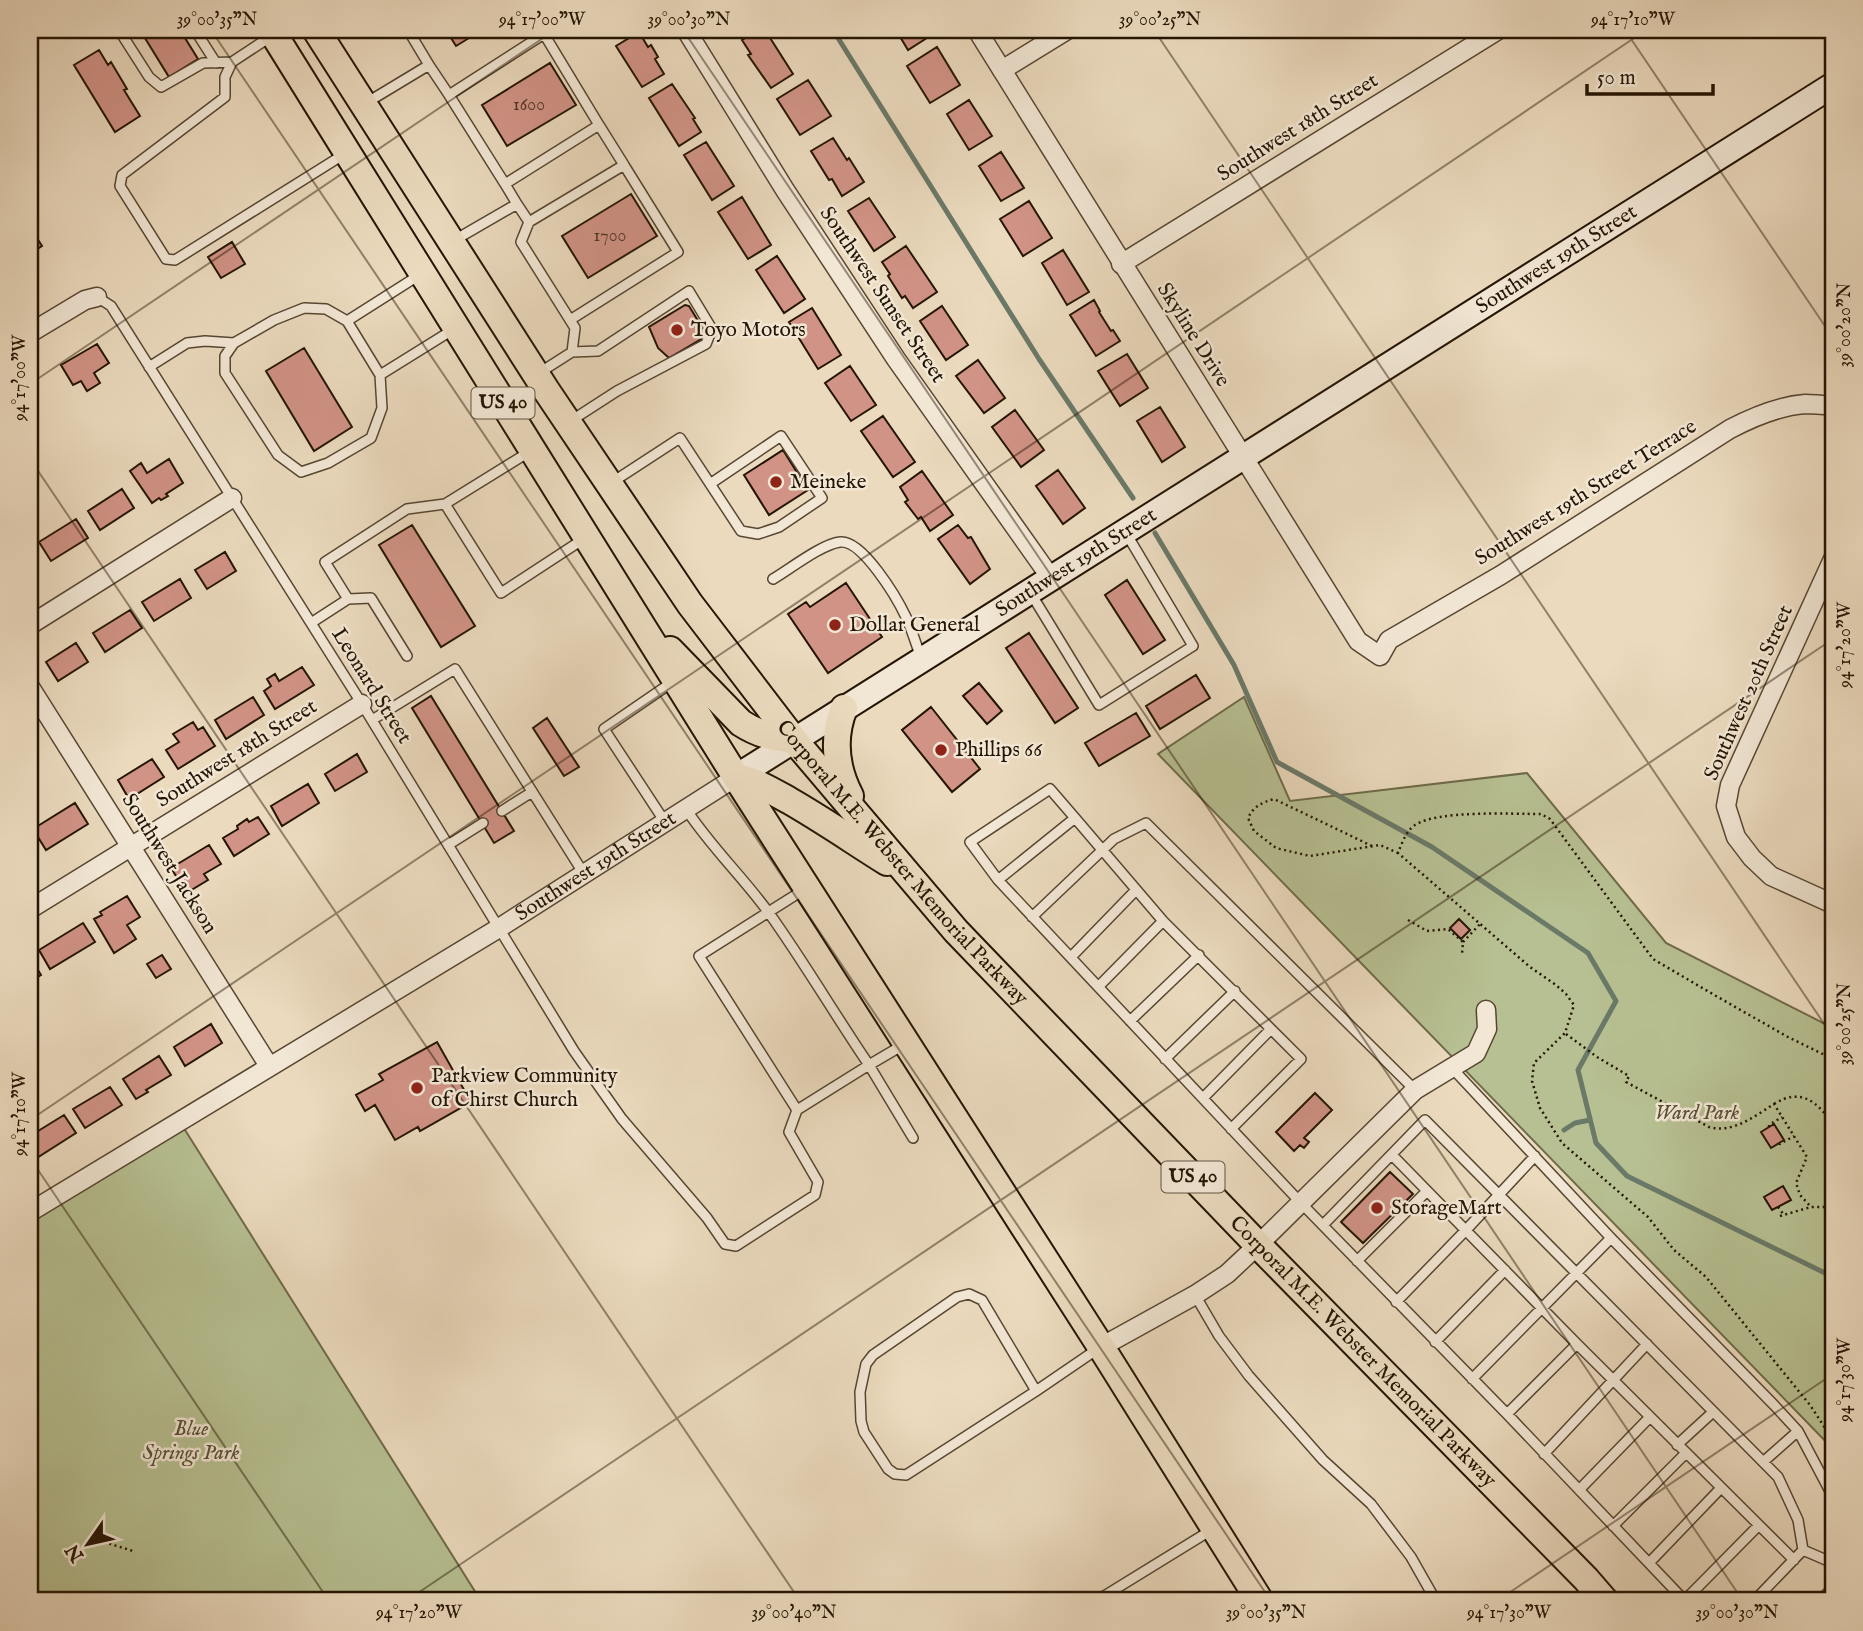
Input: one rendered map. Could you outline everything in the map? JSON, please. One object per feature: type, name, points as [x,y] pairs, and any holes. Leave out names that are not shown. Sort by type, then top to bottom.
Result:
[{"type":"main road","name":"Corporal M.E. Webster Memorial Parkway","points":[[316,30],[609,484],[690,604],[794,740],[956,931],[1605,1601]]},
{"type":"main road","name":"US 40","points":[[272,32],[736,777],[1101,1347],[1260,1601]]},
{"type":"main road","points":[[637,617],[741,723],[755,732],[794,740]]},
{"type":"main road","points":[[844,708],[838,731],[837,754],[842,781],[864,822]]},
{"type":"main road","points":[[736,777],[752,780],[780,795],[909,876]]},
{"type":"street","name":"Southwest Sunset Street","points":[[686,30],[785,190],[896,359],[1051,578]]},
{"type":"street","name":"Skyline Drive","points":[[977,30],[1358,642],[1380,656]]},
{"type":"street","points":[[1002,70],[1067,30]]},
{"type":"street","name":"Southwest 18th Street","points":[[1122,264],[1498,30]]},
{"type":"street","name":"Southwest 19th Street","points":[[30,1212],[499,928],[1833,85]]},
{"type":"street","points":[[30,333],[85,300],[97,297]]},
{"type":"street","name":"Southwest 19th Street Terrace","points":[[1380,656],[1389,640],[1501,575],[1730,429],[1755,416],[1779,409],[1805,404],[1833,406]]},
{"type":"street","points":[[30,625],[232,498]]},
{"type":"street","name":"Southwest 20th Street","points":[[1833,559],[1730,785],[1726,806],[1736,837],[1752,858],[1771,876],[1833,904]]},
{"type":"street","name":"Southwest Jackson","points":[[30,687],[269,1066]]},
{"type":"street","name":"Southwest 18th Street","points":[[30,909],[362,704]]},
{"type":"street","points":[[1101,1347],[1195,1295],[1227,1274],[1415,1090],[1476,1053],[1487,1029],[1486,1010]]},
{"type":"lane","points":[[119,30],[149,77],[161,87],[203,64],[232,62]]},
{"type":"lane","points":[[195,30],[216,63]]},
{"type":"lane","points":[[408,30],[529,222]]},
{"type":"lane","points":[[272,32],[232,62],[225,77],[225,97],[122,175],[120,186],[166,259],[176,260],[347,152]]},
{"type":"lane","points":[[449,95],[543,32],[678,252],[570,320]]},
{"type":"lane","points":[[364,104],[429,65]]},
{"type":"lane","points":[[505,184],[598,125]]},
{"type":"lane","points":[[572,352],[575,328],[521,242],[529,222],[624,164]]},
{"type":"lane","points":[[452,242],[517,204]]},
{"type":"lane","points":[[347,321],[422,273]]},
{"type":"lane","points":[[536,374],[572,352],[598,351],[689,291],[712,329],[706,344],[617,391],[568,423]]},
{"type":"lane","name":"Leonard Street","points":[[97,297],[111,306],[372,720],[573,1051],[622,1119],[707,1217],[725,1244],[736,1246],[816,1195],[818,1182],[789,1132],[797,1110]]},
{"type":"lane","points":[[304,308],[326,309],[347,321],[380,375],[382,408],[371,438],[328,463],[301,472],[278,455],[225,373],[225,356],[234,343],[274,320],[304,308]]},
{"type":"lane","points":[[380,375],[456,328]]},
{"type":"lane","points":[[149,367],[187,343],[234,343]]},
{"type":"lane","points":[[609,484],[680,438],[710,484],[741,531],[758,534],[779,527],[822,498],[781,436],[710,484]]},
{"type":"lane","points":[[348,599],[325,562],[407,509],[444,505],[533,450]]},
{"type":"lane","points":[[444,505],[501,593],[587,537]]},
{"type":"lane","points":[[1030,591],[1099,705],[1170,661],[1193,646],[1125,531]]},
{"type":"lane","points":[[773,579],[830,544],[844,541],[854,545],[871,562],[905,615],[922,659]]},
{"type":"lane","points":[[311,623],[348,599],[371,598],[408,656]]},
{"type":"lane","points":[[372,720],[455,669],[584,874]]},
{"type":"lane","points":[[665,822],[604,729],[676,680]]},
{"type":"lane","points":[[1231,1129],[1301,1059],[1163,921],[1050,789],[970,842],[998,880],[1165,1059],[1203,1098],[1231,1129],[1301,1203],[1684,1601],[1759,1525]]},
{"type":"lane","points":[[502,811],[532,792]]},
{"type":"lane","points":[[686,809],[768,913],[869,1065],[913,1138]]},
{"type":"lane","points":[[998,880],[1075,818]]},
{"type":"lane","points":[[448,845],[482,823]]},
{"type":"lane","points":[[1032,917],[1114,839],[1146,823],[1415,1090]]},
{"type":"lane","points":[[807,887],[699,956],[797,1110],[906,1043]]},
{"type":"lane","points":[[1071,957],[1136,890]]},
{"type":"lane","points":[[1098,986],[1163,921]]},
{"type":"lane","points":[[1130,1021],[1199,955]]},
{"type":"lane","points":[[1165,1059],[1235,991]]},
{"type":"lane","points":[[1203,1098],[1271,1028]]},
{"type":"lane","points":[[1452,1068],[1611,1238],[1798,1431],[1833,1497]]},
{"type":"lane","points":[[1323,1225],[1425,1119],[1778,1477],[1798,1520],[1803,1550]]},
{"type":"lane","points":[[1392,1155],[1577,1345],[1794,1560]]},
{"type":"lane","points":[[1396,1302],[1535,1156]]},
{"type":"lane","points":[[1357,1261],[1427,1191]]},
{"type":"lane","points":[[1472,1379],[1611,1238]]},
{"type":"lane","points":[[1435,1342],[1505,1270]]},
{"type":"lane","points":[[1036,1391],[982,1300],[969,1294],[957,1297],[873,1355],[866,1364],[860,1392],[861,1421],[864,1432],[888,1469],[895,1474],[906,1475],[1036,1391],[1101,1347]]},
{"type":"lane","points":[[1195,1295],[1219,1336],[1249,1376],[1323,1460],[1371,1504],[1411,1557],[1436,1601]]},
{"type":"lane","points":[[1544,1454],[1647,1344]]},
{"type":"lane","points":[[1507,1415],[1577,1345]]},
{"type":"lane","points":[[1677,1445],[1713,1412]]},
{"type":"lane","points":[[1579,1490],[1650,1417]]},
{"type":"lane","points":[[1763,1462],[1798,1431]]},
{"type":"lane","points":[[1613,1526],[1686,1453]]},
{"type":"lane","points":[[1649,1563],[1721,1488]]},
{"type":"lane","points":[[1096,1601],[1214,1528]]},
{"type":"lane","points":[[1754,1601],[1803,1550]]},
{"type":"lane","points":[[1803,1550],[1833,1563]]},
{"type":"lane","points":[[1820,1601],[1833,1587]]},
{"type":"path","points":[[1371,846],[1274,799],[1261,803],[1253,809],[1248,818],[1254,831],[1276,848],[1310,856],[1380,845],[1398,853],[1530,967],[1566,994],[1574,1005],[1565,1033],[1534,1063],[1532,1082],[1540,1108],[1562,1143],[1648,1217],[1674,1250],[1706,1277],[1810,1405],[1827,1431],[1833,1434]]},
{"type":"path","points":[[1398,853],[1408,831],[1415,824],[1452,815],[1541,814],[1550,819],[1653,959],[1788,1037],[1833,1059]]},
{"type":"path","points":[[1408,920],[1427,931],[1448,929],[1463,942]]},
{"type":"path","points":[[1462,954],[1463,942],[1480,924]]},
{"type":"path","points":[[1565,1033],[1629,1076],[1626,1082],[1716,1129],[1742,1124],[1786,1097],[1797,1096],[1822,1108],[1833,1124]]},
{"type":"path","points":[[1774,1104],[1807,1157],[1796,1183],[1800,1195],[1811,1207]]},
{"type":"path","points":[[1769,1126],[1782,1117]]},
{"type":"path","points":[[1779,1143],[1794,1136]]},
{"type":"path","points":[[1779,1207],[1782,1215],[1811,1207],[1833,1207]]},
{"type":"path","points":[[104,1542],[133,1551]]},
{"type":"green space","name":"Ward Park","points":[[1244,697],[1290,801],[1527,773],[1666,943],[1833,1028],[1833,1449],[1158,754]]},
{"type":"green space","name":"Blue Springs Park","points":[[180,1122],[481,1601],[30,1601],[30,1212]]},
{"type":"building","points":[[140,30],[180,30],[198,59],[169,77]]},
{"type":"building","points":[[446,30],[482,30],[456,46]]},
{"type":"building","points":[[759,30],[765,30],[793,74],[771,88],[748,55],[751,54],[742,40]]},
{"type":"building","points":[[896,30],[926,30],[930,36],[908,50]]},
{"type":"building","points":[[639,32],[648,47],[651,45],[664,74],[642,87],[616,46]]},
{"type":"building","points":[[937,47],[960,85],[930,103],[907,66]]},
{"type":"building","points":[[99,50],[108,65],[111,62],[140,116],[115,132],[74,65]]},
{"type":"building","points":[[550,63],[576,105],[507,146],[482,105]]},
{"type":"building","points":[[808,80],[831,116],[800,135],[777,99]]},
{"type":"building","points":[[672,84],[695,118],[693,119],[701,132],[679,146],[649,98]]},
{"type":"building","points":[[969,100],[992,136],[969,150],[947,114]]},
{"type":"building","points":[[833,138],[864,182],[842,196],[811,151]]},
{"type":"building","points":[[706,142],[734,186],[712,200],[684,155]]},
{"type":"building","points":[[1001,152],[1024,188],[1001,201],[979,166]]},
{"type":"building","points":[[631,194],[657,236],[588,278],[562,236]]},
{"type":"building","points":[[742,197],[771,245],[748,259],[718,212]]},
{"type":"building","points":[[869,198],[895,237],[874,251],[848,211]]},
{"type":"building","points":[[1029,201],[1052,238],[1023,256],[1000,219]]},
{"type":"building","points":[[30,227],[42,246],[30,254]]},
{"type":"building","points":[[232,242],[245,264],[221,278],[208,257]]},
{"type":"building","points":[[906,246],[937,292],[913,308],[905,296],[902,298],[882,262]]},
{"type":"building","points":[[1063,250],[1089,292],[1067,305],[1042,263]]},
{"type":"building","points":[[777,256],[805,299],[784,313],[756,270]]},
{"type":"building","points":[[1094,300],[1111,331],[1113,330],[1120,341],[1096,356],[1070,315]]},
{"type":"building","name":"Toyo Motors","points":[[685,305],[689,306],[705,332],[703,338],[669,358],[658,348],[649,327]]},
{"type":"building","points":[[942,306],[968,345],[946,360],[920,321]]},
{"type":"building","points":[[812,308],[841,355],[818,369],[789,322]]},
{"type":"building","points":[[97,344],[109,363],[94,373],[100,383],[87,391],[81,381],[73,385],[61,365]]},
{"type":"building","points":[[304,348],[352,427],[314,451],[266,371]]},
{"type":"building","points":[[1127,354],[1148,388],[1120,406],[1098,371]]},
{"type":"building","points":[[978,360],[1005,398],[984,413],[956,376]]},
{"type":"building","points":[[850,366],[876,405],[851,421],[825,383]]},
{"type":"building","points":[[1160,407],[1185,447],[1162,462],[1137,421]]},
{"type":"building","points":[[1015,410],[1044,450],[1021,467],[992,427]]},
{"type":"building","points":[[883,416],[915,462],[893,477],[861,431]]},
{"type":"building","name":"Meineke","points":[[783,450],[808,490],[769,515],[744,475]]},
{"type":"building","points":[[169,459],[183,483],[166,494],[168,496],[152,503],[130,471],[141,463],[147,473]]},
{"type":"building","points":[[1058,470],[1085,508],[1063,524],[1036,486]]},
{"type":"building","points":[[922,471],[953,515],[930,531],[921,517],[918,519],[905,502],[908,500],[900,487]]},
{"type":"building","points":[[122,489],[134,508],[100,530],[88,511]]},
{"type":"building","points":[[76,519],[88,538],[51,561],[39,542]]},
{"type":"building","points":[[412,525],[475,626],[441,647],[379,545]]},
{"type":"building","points":[[958,525],[968,538],[971,537],[990,569],[970,584],[938,539]]},
{"type":"building","points":[[225,552],[236,571],[207,589],[195,570]]},
{"type":"building","points":[[180,579],[191,598],[154,621],[142,602]]},
{"type":"building","points":[[1127,580],[1165,640],[1143,654],[1105,595]]},
{"type":"building","name":"Dollar General","points":[[846,583],[882,637],[828,673],[788,614],[806,602],[810,607]]},
{"type":"building","points":[[130,610],[142,628],[105,652],[93,633]]},
{"type":"building","points":[[1029,633],[1078,708],[1055,723],[1006,648]]},
{"type":"building","points":[[76,643],[88,662],[58,681],[46,662]]},
{"type":"building","points":[[302,667],[314,685],[275,709],[264,691],[271,686],[267,679],[275,674],[279,681]]},
{"type":"building","points":[[1196,675],[1210,698],[1160,729],[1146,706]]},
{"type":"building","points":[[979,683],[1002,711],[987,724],[963,696]]},
{"type":"building","points":[[431,696],[514,831],[494,843],[412,708]]},
{"type":"building","points":[[253,697],[264,715],[226,739],[215,720]]},
{"type":"building","name":"Phillips 66","points":[[931,707],[980,769],[952,792],[902,730]]},
{"type":"building","points":[[1136,713],[1150,736],[1099,766],[1085,743]]},
{"type":"building","points":[[547,718],[579,767],[564,776],[533,728]]},
{"type":"building","points":[[193,722],[198,730],[203,727],[215,746],[178,769],[166,750],[179,742],[173,734]]},
{"type":"building","points":[[357,754],[367,772],[335,791],[325,774]]},
{"type":"building","points":[[152,759],[164,777],[129,799],[118,780]]},
{"type":"building","points":[[308,784],[319,803],[282,826],[271,806]]},
{"type":"building","points":[[75,803],[88,824],[46,850],[33,829]]},
{"type":"building","points":[[258,817],[269,834],[234,856],[223,838],[238,829],[237,826],[247,819],[249,822]]},
{"type":"building","points":[[209,845],[221,864],[204,874],[208,880],[188,892],[171,868]]},
{"type":"building","points":[[127,896],[140,917],[127,925],[136,939],[114,953],[94,919],[102,915],[100,912]]},
{"type":"building","points":[[1459,919],[1470,930],[1461,939],[1450,928]]},
{"type":"building","points":[[83,923],[95,942],[50,969],[39,950]]},
{"type":"building","points":[[162,955],[171,969],[156,978],[147,964]]},
{"type":"building","points":[[30,957],[41,975],[30,982]]},
{"type":"building","points":[[211,1024],[222,1043],[185,1066],[174,1047]]},
{"type":"building","name":"Parkview Community of Chirst Church","points":[[437,1042],[471,1102],[420,1131],[418,1127],[395,1140],[375,1105],[365,1111],[356,1095],[383,1080],[379,1074]]},
{"type":"building","points":[[159,1056],[171,1075],[136,1099],[123,1079]]},
{"type":"building","points":[[110,1087],[122,1105],[85,1128],[73,1109]]},
{"type":"building","points":[[1315,1093],[1332,1110],[1304,1138],[1309,1142],[1304,1148],[1300,1145],[1294,1151],[1276,1132]]},
{"type":"building","points":[[64,1115],[76,1133],[32,1161],[30,1136]]},
{"type":"building","points":[[1774,1124],[1784,1140],[1771,1148],[1761,1132]]},
{"type":"building","name":"StorageMart","points":[[1390,1172],[1413,1194],[1363,1243],[1341,1222]]},
{"type":"building","points":[[1783,1186],[1791,1200],[1772,1210],[1764,1197]]},
{"type":"waterway","points":[[833,30],[1039,359],[1133,498]]},
{"type":"waterway","points":[[1155,533],[1234,665],[1277,762],[1432,847],[1588,953],[1616,1001],[1578,1070],[1596,1143],[1627,1176],[1827,1274],[1833,1283]]},
{"type":"waterway","points":[[1564,1130],[1575,1123],[1590,1120]]},
{"type":"place","name":"Toyo Motors","points":[[677,330]]},
{"type":"place","name":"Meineke","points":[[776,482]]},
{"type":"place","name":"Dollar General","points":[[835,625]]},
{"type":"place","name":"Phillips 66","points":[[941,750]]},
{"type":"place","name":"Parkview Community of Chirst Church","points":[[417,1088]]},
{"type":"place","name":"StorageMart","points":[[1377,1208]]}]
